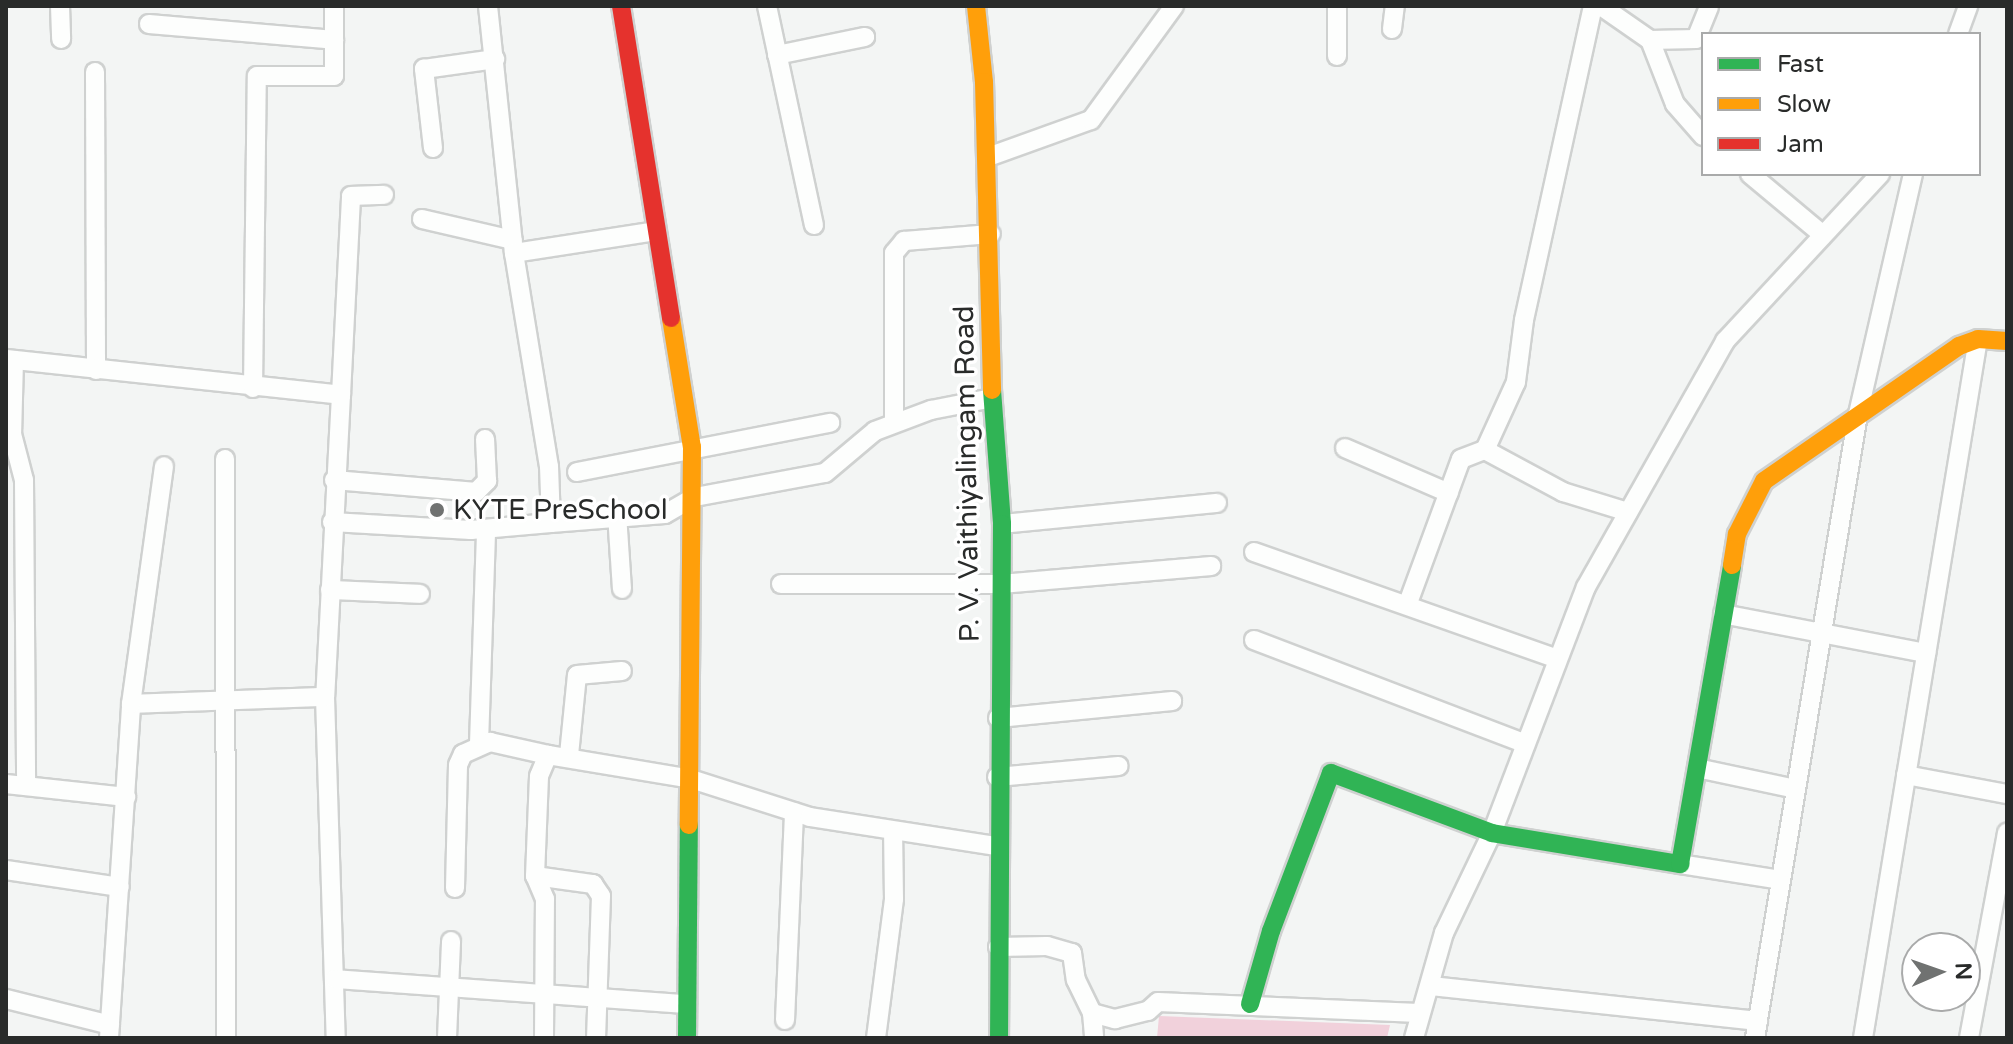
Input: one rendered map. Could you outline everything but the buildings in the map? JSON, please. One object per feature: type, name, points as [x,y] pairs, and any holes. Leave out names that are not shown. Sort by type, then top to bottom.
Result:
[{"type":"street","points":[[60,6],[61,39]]},
{"type":"street","points":[[253,388],[257,76],[334,76],[334,6]]},
{"type":"street","points":[[488,6],[513,247],[549,466],[551,523]]},
{"type":"street","points":[[621,6],[692,447],[695,497],[687,1038]]},
{"type":"street","points":[[767,6],[814,225]]},
{"type":"street","name":"P. V. Vaithiyalingam Road","points":[[976,6],[988,157],[992,398],[1002,524],[996,846],[999,1038]]},
{"type":"street","points":[[988,157],[1091,120],[1174,6]]},
{"type":"street","points":[[1337,6],[1337,56]]},
{"type":"street","points":[[1392,29],[1395,6]]},
{"type":"street","points":[[1408,603],[1461,459],[1485,450],[1516,382],[1524,320],[1593,6]]},
{"type":"street","points":[[1601,6],[1650,40],[1675,104],[1701,134]]},
{"type":"street","points":[[1650,40],[1696,39],[1709,6]]},
{"type":"street","points":[[1959,32],[1968,6]]},
{"type":"street","points":[[149,24],[334,40]]},
{"type":"street","points":[[777,55],[865,37]]},
{"type":"street","points":[[433,148],[426,65],[495,59]]},
{"type":"street","points":[[95,72],[96,370]]},
{"type":"street","points":[[1752,176],[1823,235]]},
{"type":"street","points":[[1414,1038],[1444,933],[1492,833],[1555,658],[1586,587],[1725,341],[1878,176]]},
{"type":"street","points":[[1431,986],[1757,1029],[1858,414],[1913,176]]},
{"type":"street","points":[[336,1038],[325,697],[334,480],[351,196],[384,195]]},
{"type":"street","points":[[422,219],[513,247],[656,231]]},
{"type":"street","points":[[894,423],[894,253],[904,241],[991,234]]},
{"type":"street","points":[[1863,1038],[1978,339]]},
{"type":"street","points":[[1680,864],[1737,534],[1764,481],[1959,346],[1978,339],[2007,341]]},
{"type":"street","points":[[26,786],[24,480],[12,434],[10,360],[341,395]]},
{"type":"street","points":[[332,522],[486,529],[617,514],[665,514],[695,497],[825,473],[859,442],[894,423],[992,398]]},
{"type":"street","points":[[577,472],[692,447],[830,423]]},
{"type":"street","points":[[334,480],[476,492],[487,481],[485,439]]},
{"type":"street","points":[[1345,448],[1449,493]]},
{"type":"street","points":[[1485,450],[1563,492],[1628,512]]},
{"type":"street","points":[[225,459],[222,703],[226,1038]]},
{"type":"street","points":[[6,999],[110,1031],[131,704],[164,466]]},
{"type":"street","points":[[1002,524],[1217,503]]},
{"type":"street","points":[[617,514],[622,589]]},
{"type":"street","points":[[479,744],[486,529]]},
{"type":"street","points":[[1254,552],[1408,603],[1555,658]]},
{"type":"street","points":[[781,584],[1001,584],[1211,566]]},
{"type":"street","points":[[330,590],[420,594]]},
{"type":"street","points":[[1723,614],[1926,653]]},
{"type":"street","points":[[1254,640],[1524,743]]},
{"type":"street","points":[[569,755],[577,675],[622,671]]},
{"type":"street","points":[[131,704],[325,697]]},
{"type":"street","points":[[998,718],[1172,701]]},
{"type":"street","points":[[455,888],[458,765],[463,754],[479,744],[548,755],[569,755],[691,779],[794,812],[996,846]]},
{"type":"street","points":[[544,1038],[545,899],[535,876],[539,776],[548,755]]},
{"type":"street","points":[[997,777],[1119,766]]},
{"type":"street","points":[[1697,768],[1796,789]]},
{"type":"street","points":[[1250,1004],[1271,931],[1331,773],[1492,833],[1781,880]]},
{"type":"street","points":[[1906,775],[2007,794]]},
{"type":"street","points":[[6,784],[126,797]]},
{"type":"street","points":[[785,1020],[794,812]]},
{"type":"street","points":[[876,1038],[894,899],[893,831]]},
{"type":"street","points":[[1969,1038],[2007,832]]},
{"type":"street","points":[[7,874],[120,887]]},
{"type":"street","points":[[535,876],[598,889],[596,1038]]},
{"type":"street","points":[[447,1038],[451,941]]},
{"type":"street","points":[[998,947],[1047,946],[1072,953],[1076,980],[1092,1013],[1094,1038]]},
{"type":"street","points":[[335,979],[687,1004]]},
{"type":"street","points":[[1092,1013],[1115,1019],[1148,1011],[1158,1002],[1419,1013]]},
{"type":"shaded area","points":[[1159,1016],[1390,1025],[1387,1038],[1157,1038]]},
{"type":"traffic: fast","points":[[992,390],[1002,524],[999,1038]]},
{"type":"traffic: fast","points":[[1250,1004],[1271,931],[1331,773],[1492,833],[1680,864],[1732,565]]},
{"type":"traffic: fast","points":[[687,1038],[689,825]]},
{"type":"traffic: slow","points":[[976,6],[984,82],[992,390]]},
{"type":"traffic: slow","points":[[671,318],[692,447],[689,825]]},
{"type":"traffic: slow","points":[[1732,565],[1737,534],[1764,481],[1959,346],[1978,339],[2007,341]]},
{"type":"traffic: jam","points":[[621,6],[671,318]]},
{"type":"place","name":"KYTE PreSchool","points":[[437,510]]}]
